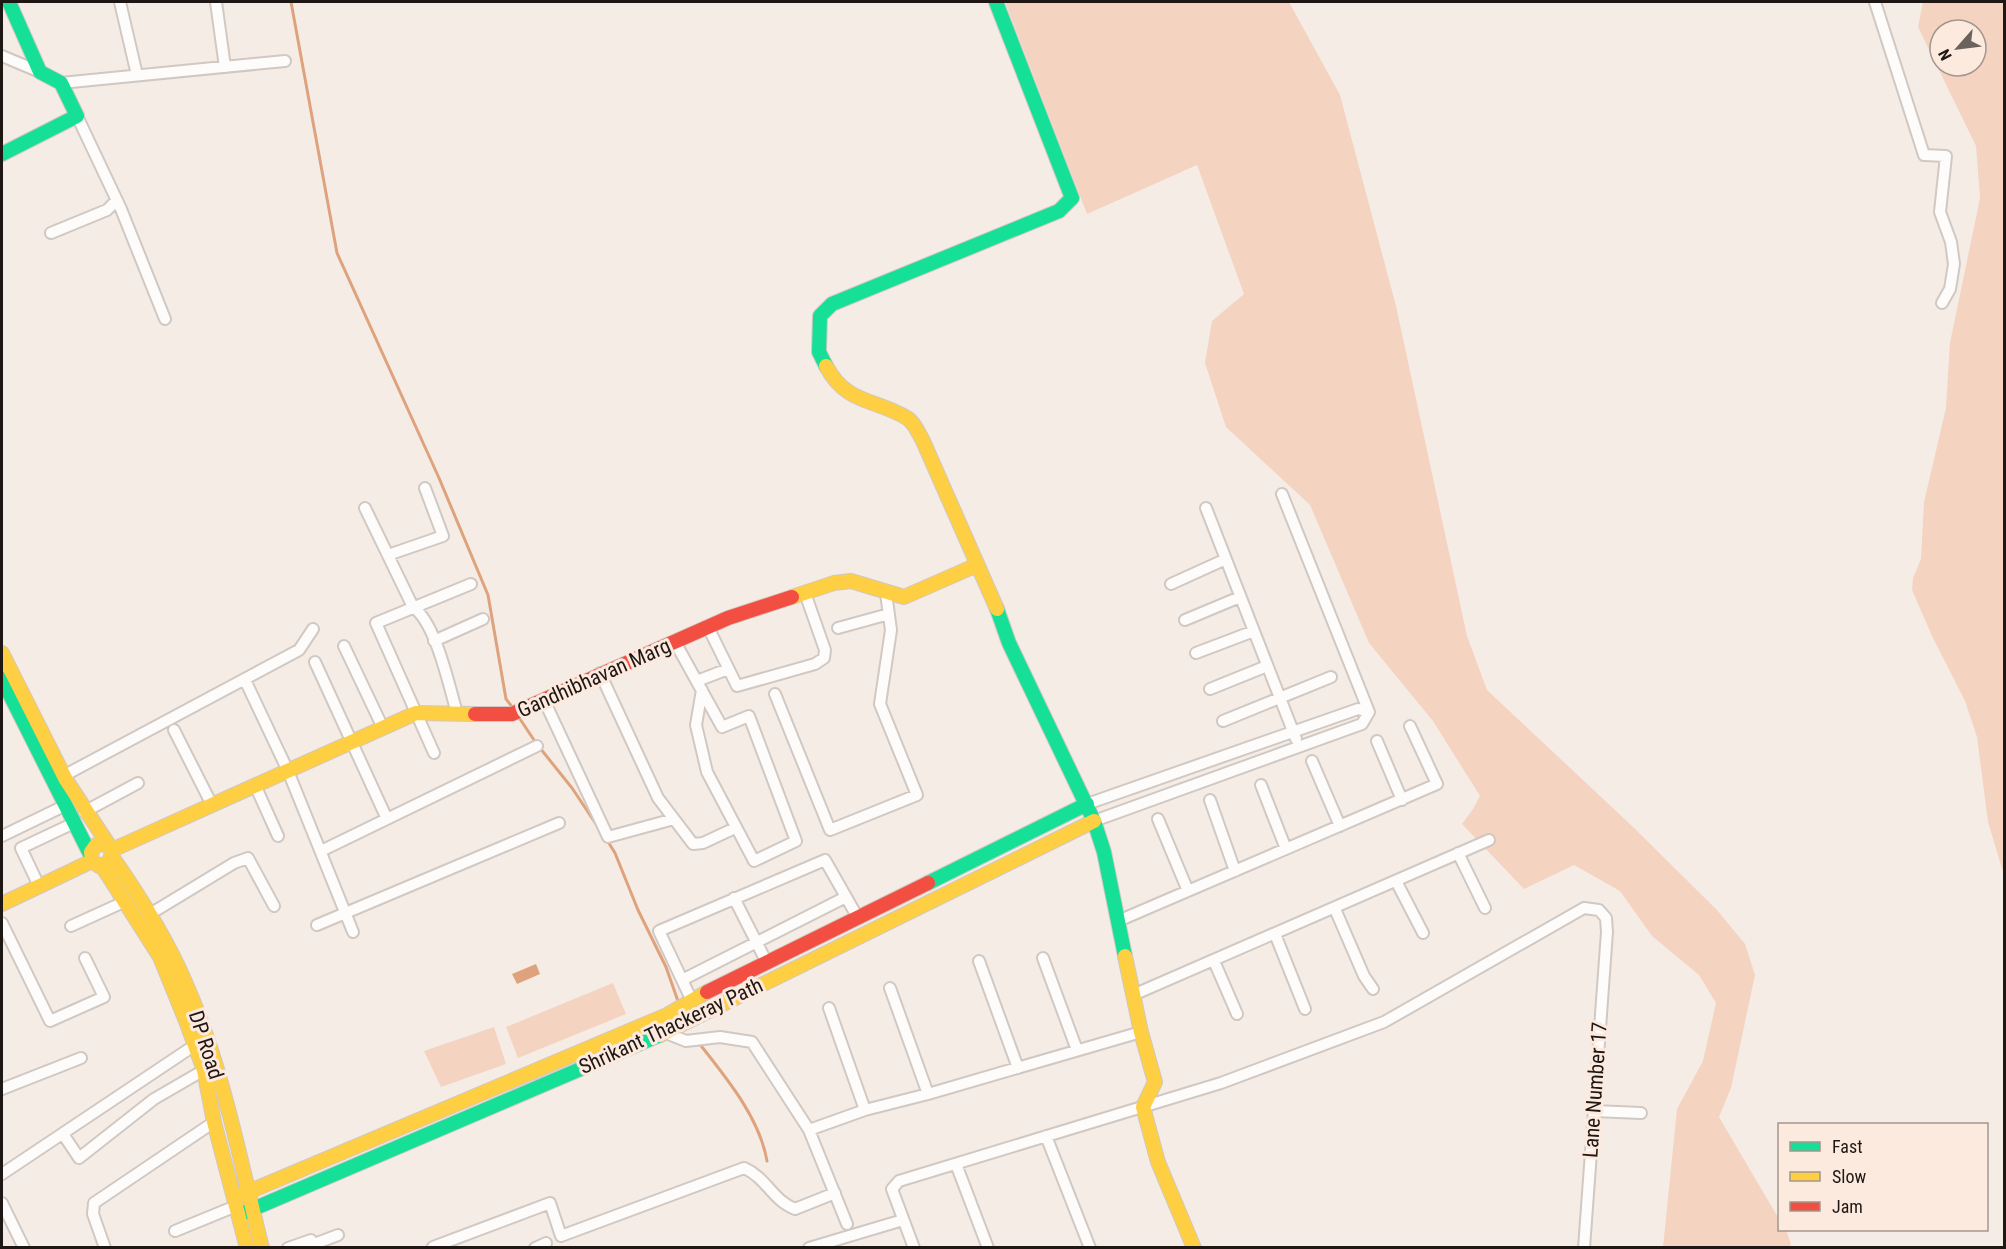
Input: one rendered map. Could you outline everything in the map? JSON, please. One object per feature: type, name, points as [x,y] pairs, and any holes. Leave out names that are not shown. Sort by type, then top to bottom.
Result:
[{"type":"street","points":[[9,2],[40,72]]},
{"type":"street","points":[[120,2],[137,75]]},
{"type":"street","points":[[216,2],[225,67]]},
{"type":"street","points":[[996,2],[1072,198],[1059,211],[832,304],[820,316],[819,352],[836,384],[858,398],[909,419],[923,441],[1009,643],[1087,804],[1094,821],[1141,1032],[1155,1082],[1143,1107],[1158,1162],[1194,1248]]},
{"type":"street","points":[[1875,2],[1924,155],[1946,156],[1940,212],[1951,242],[1954,264],[1950,289],[1942,303]]},
{"type":"street","points":[[2,56],[61,82],[285,61]]},
{"type":"street","points":[[61,82],[117,200],[165,319]]},
{"type":"street","points":[[2,154],[77,116]]},
{"type":"street","points":[[51,233],[107,210],[117,200]]},
{"type":"street","points":[[388,555],[443,536],[425,488]]},
{"type":"street","points":[[1281,494],[1369,712]]},
{"type":"street","points":[[365,508],[413,607],[420,612],[434,640],[457,713]]},
{"type":"street","points":[[1206,508],[1298,747]]},
{"type":"street","points":[[1171,584],[1226,560]]},
{"type":"street","name":"Gandhibhavan Marg","points":[[2,904],[255,785],[416,713],[516,712],[708,627],[805,593],[851,580],[904,597],[977,565]]},
{"type":"street","points":[[434,753],[376,623],[471,584]]},
{"type":"street","points":[[708,627],[737,686],[814,664],[824,658],[825,650],[805,593]]},
{"type":"street","points":[[775,694],[830,830],[917,795],[880,704],[891,630],[886,593]]},
{"type":"street","points":[[1185,620],[1240,597]]},
{"type":"street","points":[[838,628],[889,614]]},
{"type":"street","points":[[434,640],[483,619]]},
{"type":"street","points":[[65,775],[299,650],[313,629]]},
{"type":"street","points":[[1196,653],[1254,631]]},
{"type":"street","points":[[675,642],[700,685],[722,727],[749,716],[796,841],[754,861],[707,772],[696,725],[700,685]]},
{"type":"street","points":[[344,646],[383,728]]},
{"type":"street","name":"DP Road","points":[[2,653],[84,812],[102,856],[160,957],[201,1041],[214,1122],[247,1248]]},
{"type":"street","points":[[315,662],[387,819]]},
{"type":"street","points":[[1210,689],[1268,666]]},
{"type":"street","points":[[700,685],[728,669]]},
{"type":"street","points":[[600,674],[658,798],[693,844],[703,843],[735,828]]},
{"type":"street","points":[[1223,721],[1331,677]]},
{"type":"street","name":"DP Road","points":[[2,679],[74,823],[150,914],[181,974],[249,1193],[262,1248]]},
{"type":"street","points":[[245,680],[288,771],[353,932]]},
{"type":"street","points":[[544,699],[608,837],[674,819]]},
{"type":"street","points":[[1087,804],[1358,709],[1369,712]]},
{"type":"street","points":[[1094,821],[1362,724],[1369,712]]},
{"type":"street","points":[[1118,921],[1437,784],[1410,726]]},
{"type":"street","points":[[174,730],[212,805]]},
{"type":"street","points":[[1377,741],[1402,800]]},
{"type":"street","points":[[321,851],[537,746]]},
{"type":"street","points":[[1312,761],[1340,826]]},
{"type":"street","points":[[1161,779],[1168,794]]},
{"type":"street","points":[[84,812],[138,783]]},
{"type":"street","points":[[255,785],[278,836]]},
{"type":"street","points":[[1260,785],[1287,849]]},
{"type":"street","points":[[1210,800],[1235,871]]},
{"type":"street","name":"Shrikant Thackeray Path","points":[[236,1206],[249,1193],[667,1015],[1087,804]]},
{"type":"street","points":[[2,836],[66,805]]},
{"type":"street","points":[[1158,819],[1188,891]]},
{"type":"street","name":"Shrikant Thackeray Path","points":[[236,1206],[253,1210],[671,1031],[693,1018],[1094,821]]},
{"type":"street","points":[[39,886],[21,848],[74,823]]},
{"type":"street","points":[[317,925],[344,911],[559,823]]},
{"type":"street","points":[[1133,995],[1490,840]]},
{"type":"street","points":[[1458,854],[1485,908]]},
{"type":"street","points":[[150,914],[234,863],[248,858],[274,906]]},
{"type":"street","points":[[689,1002],[682,980],[659,931],[825,860],[858,918]]},
{"type":"street","points":[[1396,881],[1423,933]]},
{"type":"street","points":[[682,980],[846,897]]},
{"type":"street","points":[[734,898],[767,963]]},
{"type":"street","points":[[71,926],[126,901]]},
{"type":"street","name":"Lane Number 17","points":[[1143,1107],[1221,1083],[1375,1026],[1584,908],[1599,910],[1606,918],[1607,932],[1584,1248]]},
{"type":"street","points":[[1335,909],[1373,989]]},
{"type":"street","points":[[2,923],[50,1021],[104,997],[85,958]]},
{"type":"street","points":[[1275,934],[1305,1009]]},
{"type":"street","points":[[1043,958],[1077,1050]]},
{"type":"street","points":[[979,961],[1018,1068]]},
{"type":"street","points":[[1214,961],[1237,1014]]},
{"type":"street","points":[[890,988],[928,1094]]},
{"type":"street","points":[[829,1008],[865,1110]]},
{"type":"street","points":[[671,1031],[686,1041],[720,1036],[752,1042],[809,1130],[847,1224]]},
{"type":"street","points":[[809,1130],[865,1110],[1141,1032]]},
{"type":"street","points":[[2,1174],[201,1041]]},
{"type":"street","points":[[2,1089],[81,1058]]},
{"type":"street","points":[[63,1134],[79,1158],[154,1099],[204,1070]]},
{"type":"street","points":[[914,1248],[892,1189],[894,1183],[1143,1107]]},
{"type":"street","points":[[1594,1111],[1641,1113]]},
{"type":"street","points":[[105,1248],[93,1214],[94,1203],[214,1122]]},
{"type":"street","points":[[1046,1136],[1090,1248]]},
{"type":"street","points":[[956,1164],[988,1248]]},
{"type":"street","points":[[433,1247],[550,1203],[561,1236],[744,1168],[757,1173],[784,1205],[795,1209],[835,1193]]},
{"type":"street","points":[[2,1203],[24,1248]]},
{"type":"street","points":[[175,1232],[236,1206]]},
{"type":"street","points":[[809,1248],[903,1220]]},
{"type":"street","points":[[304,1248],[338,1235]]},
{"type":"street","points":[[288,1248],[314,1239]]},
{"type":"street","points":[[535,1248],[546,1243]]},
{"type":"shaded area","points":[[1005,2],[1289,2],[1340,95],[1396,306],[1467,636],[1487,690],[1632,826],[1717,910],[1745,944],[1755,975],[1731,1088],[1719,1117],[1778,1217],[1778,1231],[1786,1231],[1791,1244],[1789,1247],[1663,1247],[1677,1109],[1703,1061],[1716,1003],[1699,975],[1652,936],[1620,891],[1574,865],[1524,889],[1462,824],[1480,796],[1433,721],[1369,643],[1310,505],[1226,427],[1205,363],[1212,321],[1244,294],[1197,165],[1087,214]]},
{"type":"shaded area","points":[[1923,2],[2004,2],[2004,875],[1988,822],[1977,737],[1965,701],[1912,590],[1913,578],[1921,559],[1924,502],[1946,408],[1950,343],[1980,198],[1976,146],[1943,78],[1988,78],[1988,18],[1928,18],[1928,48],[1918,27]]},
{"type":"shaded area","points":[[536,964],[540,974],[517,984],[512,974]]},
{"type":"shaded area","points":[[613,983],[626,1014],[518,1058],[506,1027]]},
{"type":"shaded area","points":[[494,1027],[506,1064],[441,1087],[424,1051]]},
{"type":"waterway","points":[[291,2],[337,253],[439,478],[488,595],[506,699],[513,708]]},
{"type":"waterway","points":[[518,716],[536,743]]},
{"type":"waterway","points":[[540,748],[572,788],[598,827]]},
{"type":"waterway","points":[[607,840],[666,967],[679,1004]]},
{"type":"waterway","points":[[698,1042],[730,1083],[749,1113],[757,1129],[767,1161]]},
{"type":"traffic: fast","points":[[2,154],[77,116],[61,83],[40,72],[9,2]]},
{"type":"traffic: fast","points":[[826,366],[819,352],[820,316],[832,304],[1059,211],[1072,198],[996,2]]},
{"type":"traffic: fast","points":[[997,609],[1009,643],[1094,821],[1104,852],[1125,956]]},
{"type":"traffic: fast","points":[[2,679],[91,856]]},
{"type":"traffic: fast","points":[[928,883],[1087,804]]},
{"type":"traffic: fast","points":[[239,1215],[660,1035]]},
{"type":"traffic: slow","points":[[826,366],[843,388],[862,399],[907,418],[914,425],[997,609]]},
{"type":"traffic: slow","points":[[792,597],[834,583],[851,581],[904,597],[977,565]]},
{"type":"traffic: slow","points":[[2,653],[66,780],[112,850],[110,862],[99,866],[92,861],[91,852],[96,845],[105,844]]},
{"type":"traffic: slow","points":[[112,850],[416,713],[475,714]]},
{"type":"traffic: slow","points":[[660,1035],[1094,821]]},
{"type":"traffic: slow","points":[[113,858],[162,935],[179,967],[199,1016],[230,1114],[262,1248]]},
{"type":"traffic: slow","points":[[2,904],[92,861]]},
{"type":"traffic: slow","points":[[102,866],[160,957],[186,1021],[204,1070],[214,1122],[247,1248]]},
{"type":"traffic: slow","points":[[1125,956],[1141,1032],[1155,1082],[1143,1107],[1158,1162],[1194,1248]]},
{"type":"traffic: slow","points":[[234,1198],[667,1015],[707,992]]},
{"type":"traffic: jam","points":[[475,714],[512,714],[728,618],[792,597]]},
{"type":"traffic: jam","points":[[707,992],[928,883]]}]
